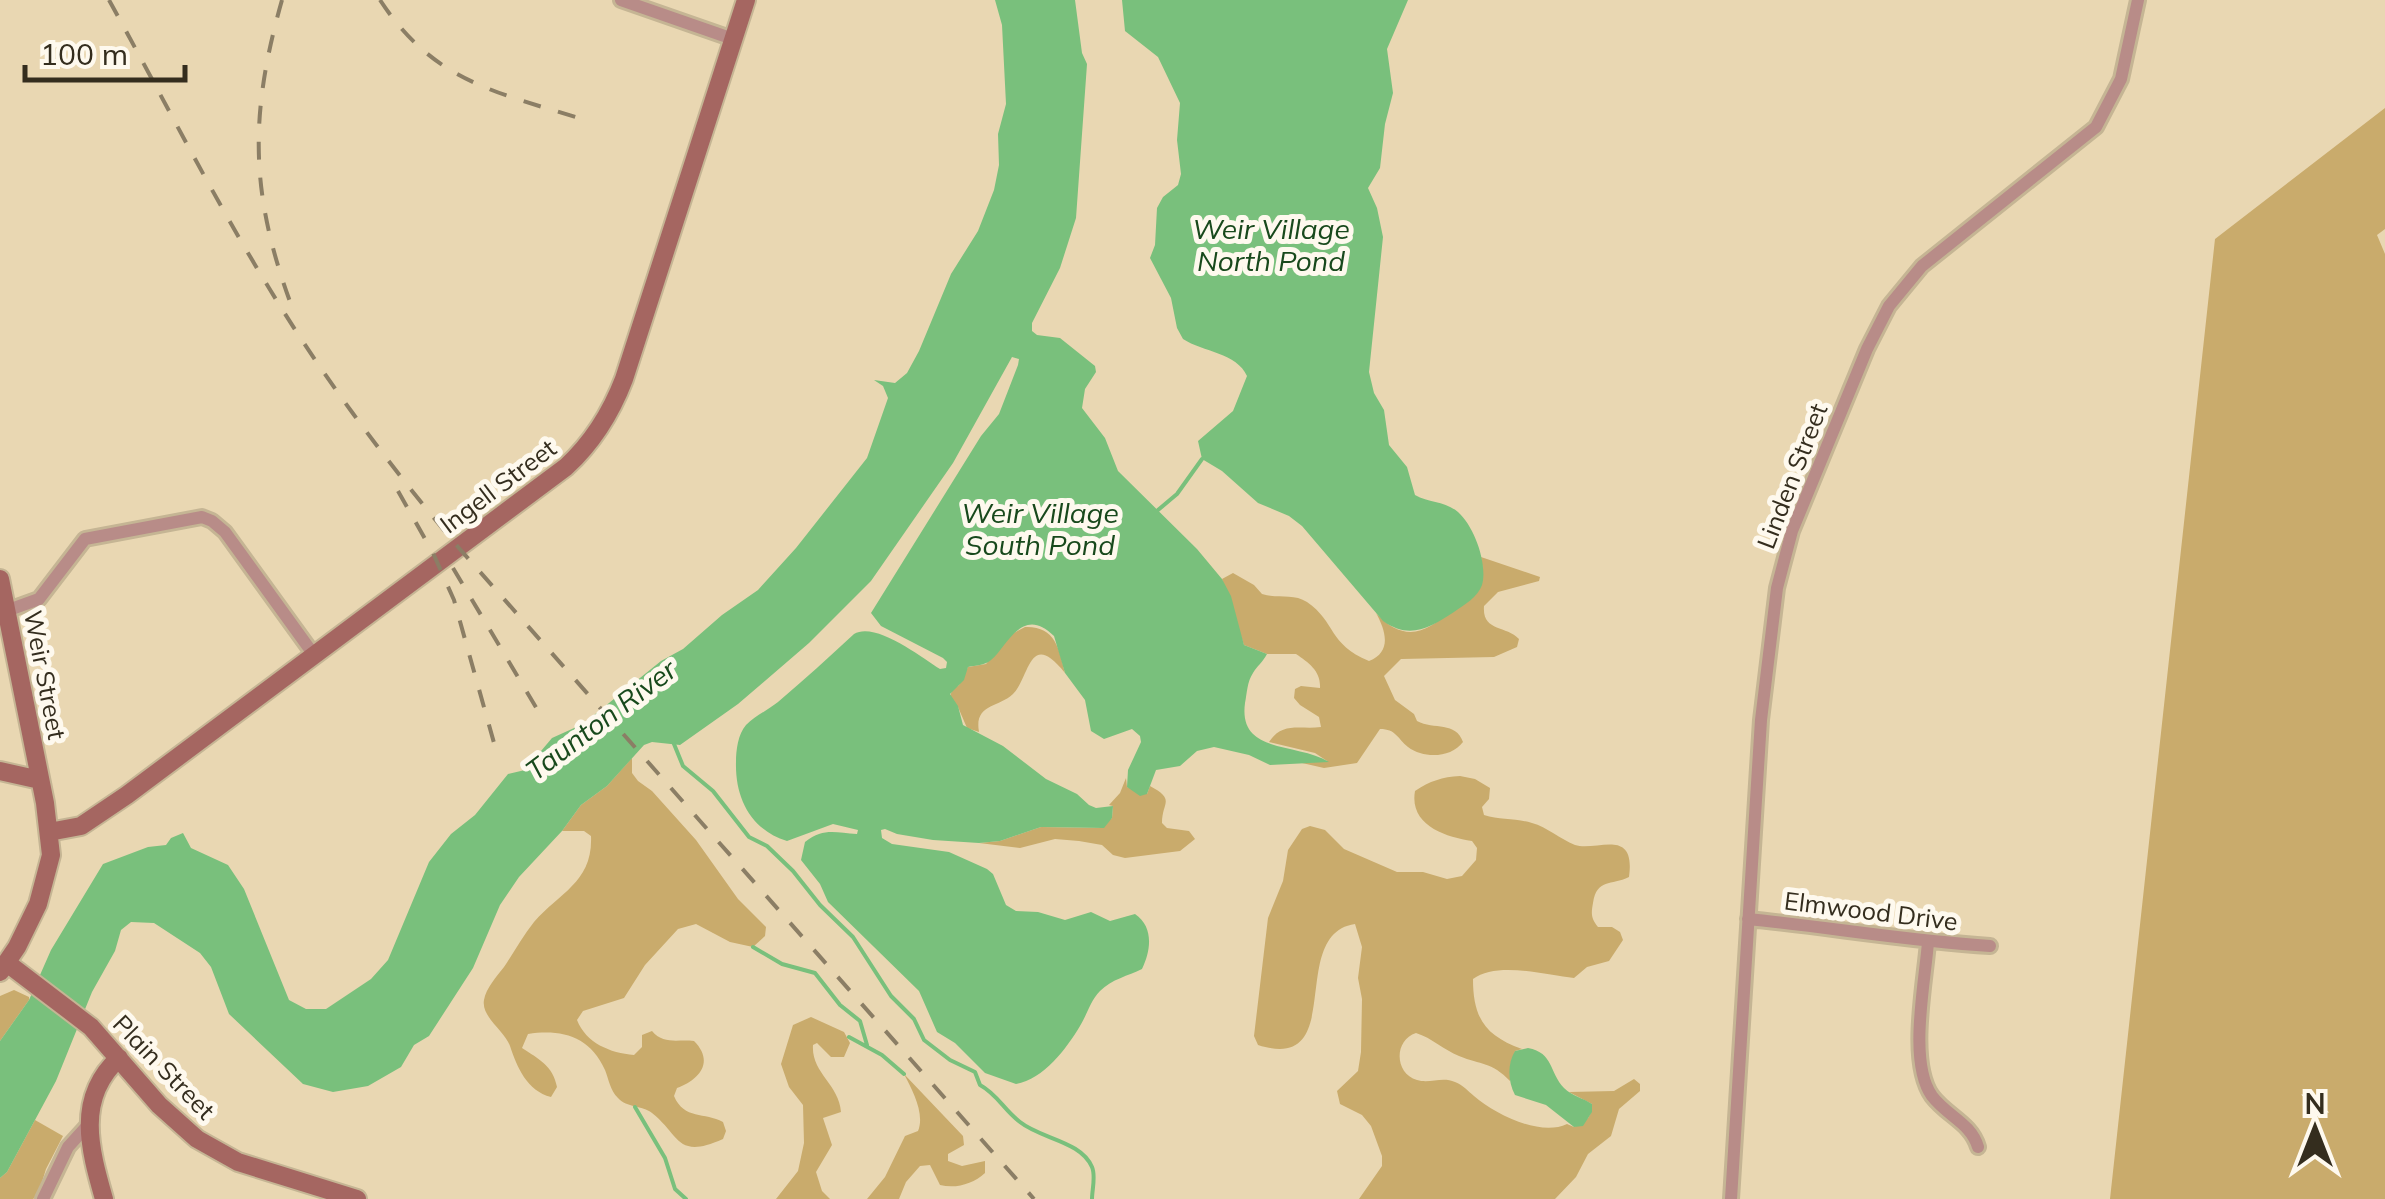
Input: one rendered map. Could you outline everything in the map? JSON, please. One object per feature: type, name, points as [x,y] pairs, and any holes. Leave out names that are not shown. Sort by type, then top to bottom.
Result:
[{"type":"street","points":[[621,0],[733,39]]},
{"type":"street","name":"Ingell Street","points":[[50,832],[90,821],[566,467],[596,432],[624,379],[746,0]]},
{"type":"street","name":"Linden Street","points":[[1731,1199],[1761,720],[1780,569],[1794,523],[1889,306],[1922,266],[2096,127],[2121,78],[2138,0]]},
{"type":"street","points":[[6,610],[39,599],[85,539],[202,517],[225,532],[314,655]]},
{"type":"street","name":"Weir Street","points":[[0,579],[50,832],[51,860],[44,890],[3,968]]},
{"type":"street","points":[[0,770],[40,780]]},
{"type":"street","name":"Elmwood Drive","points":[[1748,919],[1990,946]]},
{"type":"street","points":[[1928,942],[1920,1042],[1922,1071],[1934,1099],[1969,1128],[1978,1148]]},
{"type":"street","name":"Plain Street","points":[[3,968],[30,981],[85,1022],[178,1123],[216,1151],[253,1167],[356,1199]]},
{"type":"street","points":[[43,1199],[68,1147],[90,1117],[106,1071],[123,1064]]},
{"type":"street","points":[[90,1117],[90,1148],[104,1199]]},
{"type":"shaded area","points":[[2385,108],[2385,229],[2377,235],[2385,254],[2385,1199],[2110,1199],[2215,239]]},
{"type":"shaded area","points":[[1481,557],[1540,577],[1539,581],[1498,592],[1484,606],[1491,624],[1519,639],[1517,647],[1494,657],[1401,659],[1384,676],[1395,700],[1417,721],[1450,728],[1460,735],[1463,742],[1458,747],[1445,754],[1422,754],[1393,732],[1380,729],[1357,763],[1324,768],[1302,763],[1327,761],[1315,753],[1269,742],[1286,729],[1321,727],[1319,717],[1294,698],[1295,689],[1301,686],[1320,688],[1318,677],[1310,664],[1296,654],[1267,654],[1244,645],[1222,579],[1233,573],[1262,594],[1307,602],[1346,647],[1369,661],[1384,647],[1376,613],[1392,627],[1407,632],[1436,623],[1483,572]]},
{"type":"shaded area","points":[[1025,627],[1043,630],[1054,640],[1065,673],[1053,660],[1037,655],[1013,694],[980,716],[979,732],[967,728],[950,697],[952,690],[968,667],[986,664],[1010,635]]},
{"type":"shaded area","points":[[632,758],[632,773],[696,840],[738,899],[766,927],[765,936],[753,947],[730,942],[696,924],[678,929],[645,965],[624,998],[583,1011],[577,1020],[593,1041],[625,1054],[634,1055],[642,1047],[642,1035],[652,1031],[666,1040],[694,1041],[703,1056],[702,1069],[677,1088],[674,1096],[683,1109],[723,1122],[723,1139],[708,1145],[687,1146],[652,1113],[622,1101],[613,1092],[599,1058],[573,1037],[528,1034],[522,1048],[549,1068],[557,1087],[551,1097],[543,1094],[524,1077],[507,1040],[484,1006],[489,987],[530,927],[573,885],[587,865],[591,836],[584,831],[562,831],[581,805],[607,786]]},
{"type":"shaded area","points":[[1460,776],[1490,788],[1489,799],[1482,807],[1484,815],[1532,823],[1575,845],[1612,844],[1626,851],[1629,877],[1601,886],[1592,910],[1598,927],[1612,927],[1623,940],[1609,961],[1587,967],[1574,978],[1508,970],[1473,979],[1476,1005],[1484,1024],[1499,1038],[1522,1049],[1515,1051],[1510,1081],[1492,1067],[1459,1056],[1416,1033],[1401,1049],[1404,1071],[1417,1080],[1455,1082],[1506,1116],[1544,1128],[1567,1124],[1574,1127],[1589,1116],[1592,1104],[1569,1092],[1614,1091],[1634,1079],[1640,1084],[1640,1091],[1619,1109],[1611,1136],[1588,1154],[1576,1177],[1555,1199],[1359,1199],[1382,1166],[1382,1156],[1371,1126],[1362,1115],[1340,1104],[1337,1091],[1358,1071],[1361,1052],[1362,999],[1358,978],[1362,947],[1355,924],[1335,933],[1324,951],[1310,1022],[1302,1040],[1285,1049],[1258,1045],[1254,1036],[1268,918],[1283,881],[1288,850],[1302,829],[1310,826],[1325,830],[1344,849],[1397,872],[1423,872],[1447,879],[1462,876],[1476,860],[1477,848],[1472,841],[1431,827],[1423,821],[1415,803],[1415,791],[1436,780]]},
{"type":"shaded area","points":[[1126,778],[1127,787],[1147,794],[1150,786],[1163,795],[1166,802],[1162,823],[1167,828],[1189,831],[1195,839],[1180,851],[1125,858],[1113,855],[1102,845],[1079,841],[1055,839],[1020,848],[979,843],[1000,841],[1041,827],[1099,828],[1112,818],[1113,806],[1109,805]]},
{"type":"shaded area","points":[[14,990],[29,1000],[0,1041],[0,996]]},
{"type":"shaded area","points":[[811,1017],[844,1032],[850,1043],[844,1057],[831,1057],[817,1043],[813,1045],[816,1063],[836,1094],[841,1112],[823,1118],[832,1145],[816,1172],[822,1191],[830,1199],[776,1199],[798,1171],[804,1143],[803,1105],[789,1087],[781,1064],[793,1025]]},
{"type":"shaded area","points":[[904,1074],[963,1136],[964,1145],[948,1154],[948,1161],[962,1166],[985,1161],[985,1173],[964,1185],[946,1186],[940,1185],[930,1165],[920,1166],[906,1182],[899,1199],[867,1199],[885,1177],[905,1136],[918,1131],[919,1110]]},
{"type":"shaded area","points":[[35,1120],[63,1136],[38,1195],[33,1199],[0,1199],[0,1178]]},
{"type":"water","points":[[995,0],[1075,0],[1087,64],[1076,218],[1060,268],[1032,323],[1032,331],[1060,338],[1095,366],[1082,408],[1105,438],[1118,471],[1222,579],[1231,596],[1244,645],[1267,654],[1248,688],[1245,720],[1251,731],[1272,745],[1329,762],[1270,765],[1249,755],[1214,747],[1197,751],[1180,766],[1156,770],[1147,794],[1140,796],[1127,787],[1128,770],[1140,736],[1132,729],[1104,739],[1091,731],[1085,700],[1065,673],[1054,636],[1043,627],[1024,626],[991,660],[968,667],[964,680],[950,694],[963,725],[1003,746],[1089,805],[1113,806],[1112,818],[1104,828],[1041,827],[1000,841],[979,843],[933,840],[885,829],[881,830],[882,838],[892,844],[949,852],[987,869],[1006,905],[1016,911],[1065,920],[1091,912],[1110,921],[1135,914],[1145,925],[1149,939],[1142,969],[1100,991],[1053,1062],[1036,1076],[1016,1084],[985,1073],[955,1043],[937,1032],[919,991],[828,902],[820,884],[801,860],[805,842],[812,837],[830,832],[857,834],[858,830],[833,824],[787,841],[755,821],[742,800],[736,775],[737,747],[743,729],[854,634],[863,631],[885,636],[940,669],[946,668],[943,658],[881,626],[871,613],[981,436],[999,414],[1018,365],[1019,359],[1012,357],[953,463],[871,581],[809,643],[738,704],[680,745],[644,745],[607,786],[581,805],[519,877],[500,905],[473,968],[429,1036],[414,1045],[401,1067],[368,1086],[333,1092],[303,1084],[229,1014],[211,967],[200,953],[154,923],[131,922],[121,930],[56,1081],[7,1172],[0,1178],[0,1041],[29,1000],[51,950],[103,864],[148,847],[166,845],[183,833],[191,848],[228,865],[244,889],[289,1000],[306,1009],[326,1009],[371,979],[388,960],[429,862],[508,774],[525,770],[552,738],[583,724],[661,661],[683,649],[758,590],[796,548],[867,458],[888,398],[883,386],[874,380],[895,383],[907,373],[951,274],[978,231],[994,190],[999,165],[998,134],[1006,104],[1002,25]]},
{"type":"water","name":"Weir Village North Pond","points":[[1122,0],[1408,0],[1387,49],[1393,93],[1380,168],[1368,188],[1383,237],[1369,372],[1374,393],[1384,410],[1389,445],[1407,467],[1415,495],[1458,512],[1469,526],[1481,556],[1480,589],[1466,604],[1436,623],[1411,631],[1383,621],[1302,526],[1258,503],[1202,459],[1198,441],[1233,411],[1247,376],[1236,362],[1183,339],[1171,298],[1150,258],[1155,245],[1157,208],[1178,185],[1181,174],[1177,140],[1180,103],[1158,57],[1125,31]]},
{"type":"water","points":[[1528,1048],[1547,1059],[1564,1088],[1592,1104],[1592,1112],[1583,1126],[1574,1127],[1546,1105],[1515,1095],[1510,1079],[1511,1062],[1515,1051]]},
{"type":"waterway","points":[[1158,510],[1177,494],[1202,459]]},
{"type":"waterway","points":[[674,744],[683,766],[713,791],[749,837],[767,846],[793,871],[853,937],[891,996],[914,1019],[924,1040],[950,1060],[975,1072],[980,1085],[1020,1122],[1087,1158],[1094,1175],[1092,1199]]},
{"type":"waterway","points":[[753,947],[782,964],[815,973],[840,1005],[860,1021],[867,1045]]},
{"type":"waterway","points":[[849,1037],[882,1055],[904,1074]]},
{"type":"waterway","points":[[635,1107],[665,1158],[675,1189],[686,1199]]},
{"type":"railway","points":[[109,0],[269,288],[335,389],[383,453],[458,547],[1034,1199]]},
{"type":"railway","points":[[282,0],[264,81],[259,155],[268,228],[292,307]]},
{"type":"railway","points":[[380,0],[400,27],[444,66],[494,91],[582,119]]},
{"type":"railway","points":[[398,491],[454,600],[496,750]]},
{"type":"railway","points":[[453,568],[543,719]]},
{"type":"water label","name":"Weir Village South Pond","points":[[1040,529]]},
{"type":"water label","name":"Taunton River","points":[[601,720]]}]
